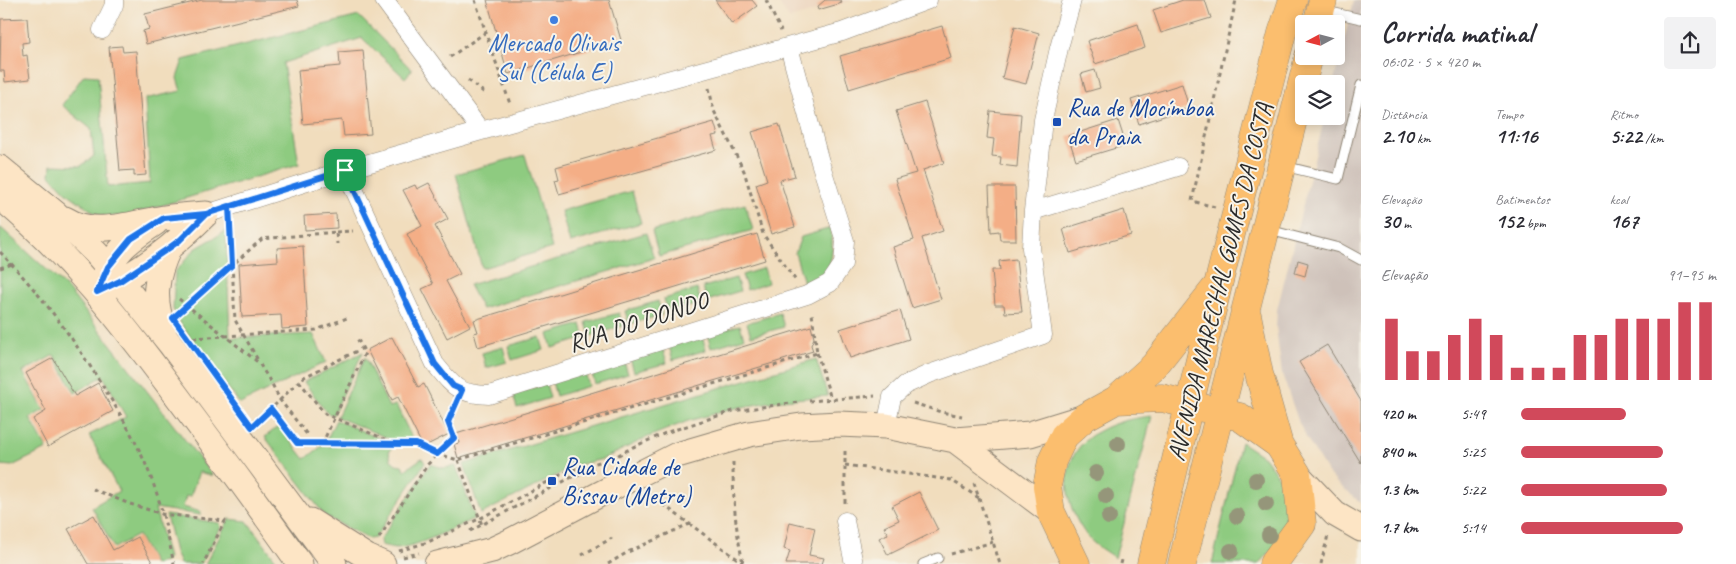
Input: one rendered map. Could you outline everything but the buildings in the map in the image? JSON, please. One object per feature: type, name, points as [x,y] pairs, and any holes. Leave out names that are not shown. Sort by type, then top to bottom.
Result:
[{"type":"main road","name":"AVENIDA MARECHAL GOMES DA COSTA","points":[[1151,564],[1218,285],[1282,33],[1293,0]]},
{"type":"main road","name":"AVENIDA MARECHAL GOMES DA COSTA","points":[[1182,564],[1307,65]]},
{"type":"main road","points":[[0,168],[56,214],[182,346],[295,512],[334,564]]},
{"type":"main road","points":[[0,197],[50,241],[97,292],[175,393],[300,564]]},
{"type":"main road","points":[[56,214],[73,224],[89,229],[123,226],[218,210]]},
{"type":"main road","points":[[114,274],[169,248],[218,210]]},
{"type":"main road","points":[[97,292],[114,274],[131,239],[164,218]]},
{"type":"main road","points":[[169,248],[160,266],[156,280],[156,294],[163,327],[182,346]]},
{"type":"main road","points":[[437,564],[483,557],[677,455],[749,434],[800,426],[839,424],[886,426],[955,440],[1030,434],[1085,417],[1116,400],[1154,366],[1218,285]]},
{"type":"main road","points":[[1246,309],[1259,374],[1279,445],[1298,474],[1335,514],[1361,529]]},
{"type":"main road","points":[[1116,400],[1162,398],[1240,417],[1279,445]]},
{"type":"main road","points":[[1085,417],[1064,436],[1052,461],[1047,486],[1051,512],[1073,556],[1092,564]]},
{"type":"main road","points":[[955,440],[1051,512]]},
{"type":"main road","points":[[1273,564],[1302,524],[1298,474]]},
{"type":"main road","points":[[295,512],[382,557]]},
{"type":"main road","points":[[282,538],[291,564]]},
{"type":"street","points":[[102,30],[114,5],[114,0]]},
{"type":"street","points":[[384,0],[482,130]]},
{"type":"street","points":[[218,210],[482,130],[842,32],[928,0]]},
{"type":"street","points":[[886,426],[892,397],[905,385],[929,374],[1043,335],[1031,248],[1033,211],[1043,120],[1072,0]]},
{"type":"street","name":"RUA DO DONDO","points":[[345,170],[435,364],[453,386],[470,394],[489,395],[807,295],[830,283],[843,264],[845,241],[820,162],[789,47]]},
{"type":"street","points":[[1033,211],[1178,167]]},
{"type":"street","points":[[845,521],[854,564]]},
{"type":"lane","points":[[1320,11],[1361,19]]},
{"type":"lane","points":[[1281,166],[1338,179],[1361,85]]},
{"type":"lane","points":[[1266,229],[1339,248],[1361,260]]},
{"type":"lane","points":[[923,564],[938,558]]},
{"type":"path","points":[[475,0],[516,121]]},
{"type":"path","points":[[766,0],[789,47]]},
{"type":"path","points":[[1218,208],[1192,202],[1236,0]]},
{"type":"path","points":[[450,57],[486,32]]},
{"type":"path","points":[[218,210],[232,265],[235,320],[280,400],[309,437]]},
{"type":"path","points":[[180,312],[262,239],[336,232],[337,244]]},
{"type":"path","points":[[0,252],[45,302],[91,367],[120,413],[154,483],[174,564]]},
{"type":"path","points":[[0,268],[12,264]]},
{"type":"path","points":[[176,297],[260,363]]},
{"type":"path","points":[[182,346],[187,338],[316,330],[348,318]]},
{"type":"path","points":[[322,444],[365,353],[357,338]]},
{"type":"path","points":[[252,427],[302,378],[363,348]]},
{"type":"path","points":[[817,353],[831,400]]},
{"type":"path","points":[[299,381],[324,414],[396,444]]},
{"type":"path","points":[[382,557],[428,464],[454,438],[448,422],[462,390]]},
{"type":"path","points":[[382,557],[428,542],[479,519],[568,471],[602,462],[668,432],[733,411],[760,406],[874,395],[892,397],[941,412],[962,416]]},
{"type":"path","points":[[271,409],[297,443],[416,444],[437,454],[458,460],[482,526]]},
{"type":"path","points":[[845,521],[846,449]]},
{"type":"path","points":[[733,462],[733,500],[736,530],[743,564]]},
{"type":"path","points":[[845,465],[951,480],[979,498]]},
{"type":"path","points":[[972,475],[1000,564]]},
{"type":"path","points":[[93,489],[127,504],[162,514],[225,521],[203,564]]},
{"type":"path","points":[[650,495],[743,564]]},
{"type":"path","points":[[608,564],[628,552],[690,524]]},
{"type":"path","points":[[1321,564],[1329,533]]},
{"type":"path","points":[[582,555],[612,538]]},
{"type":"path","points":[[938,558],[993,542]]},
{"type":"shaded area","points":[[776,0],[853,0],[790,19]]},
{"type":"shaded area","points":[[1354,0],[1361,1],[1361,503],[1327,472],[1299,423],[1282,374],[1276,327],[1277,310],[1323,125],[1345,125],[1345,75],[1335,75],[1338,65],[1345,65],[1345,36]]},
{"type":"green space","points":[[359,16],[412,70],[405,78],[362,38],[283,63],[299,164],[127,216],[99,216],[67,193],[50,175],[51,165],[81,166],[94,156],[91,129],[62,105],[84,75],[98,76],[108,187],[150,183],[145,99],[181,91],[177,78],[183,60]]},
{"type":"green space","points":[[525,155],[552,248],[482,268],[456,174]]},
{"type":"green space","points":[[632,191],[641,223],[570,243],[561,211]]},
{"type":"green space","points":[[745,204],[753,230],[659,256],[652,231]]},
{"type":"green space","points":[[0,227],[67,288],[213,476],[199,472],[190,497],[186,496],[183,507],[201,512],[200,515],[155,508],[168,558],[165,562],[154,564],[138,535],[114,548],[92,507],[119,491],[89,435],[126,417],[103,376],[75,393],[54,355],[23,372],[44,410],[30,418],[47,449],[12,466],[0,465]]},
{"type":"green space","points":[[831,228],[832,247],[829,266],[820,279],[806,289],[795,253],[801,237]]},
{"type":"green space","points":[[226,231],[230,338],[313,334],[326,362],[240,404],[178,320],[173,309],[175,272],[195,249]]},
{"type":"green space","points":[[646,233],[654,258],[482,309],[469,285]]},
{"type":"green space","points":[[764,268],[768,283],[747,290],[742,275]]},
{"type":"green space","points":[[736,278],[740,291],[707,301],[703,287]]},
{"type":"green space","points":[[697,289],[701,303],[668,313],[664,299]]},
{"type":"green space","points":[[658,301],[662,315],[629,324],[625,311]]},
{"type":"green space","points":[[619,313],[623,326],[590,336],[586,322]]},
{"type":"green space","points":[[780,313],[784,327],[751,336],[747,323]]},
{"type":"green space","points":[[581,324],[585,338],[552,348],[548,334]]},
{"type":"green space","points":[[740,325],[744,338],[711,348],[707,334]]},
{"type":"green space","points":[[702,336],[706,350],[673,360],[669,346]]},
{"type":"green space","points":[[540,337],[544,350],[512,360],[508,346]]},
{"type":"green space","points":[[503,347],[507,362],[486,368],[482,353]]},
{"type":"green space","points":[[663,349],[667,363],[634,372],[630,358]]},
{"type":"green space","points":[[363,352],[333,415],[327,413],[304,382]]},
{"type":"green space","points":[[365,357],[389,407],[396,405],[414,442],[397,442],[337,417]]},
{"type":"green space","points":[[816,359],[828,396],[782,400],[736,408],[688,421],[648,437],[603,459],[577,465],[481,514],[464,464]]},
{"type":"green space","points":[[624,361],[628,374],[595,384],[591,370]]},
{"type":"green space","points":[[585,372],[589,386],[556,396],[552,382]]},
{"type":"green space","points":[[546,384],[550,398],[517,408],[513,394]]},
{"type":"green space","points":[[1152,416],[1115,558],[1091,540],[1080,525],[1069,499],[1068,471],[1072,459],[1080,447],[1098,431],[1121,422]]},
{"type":"green space","points":[[336,420],[388,442],[326,441]]},
{"type":"green space","points":[[279,426],[305,459],[322,446],[392,447],[389,452],[391,460],[396,464],[402,465],[405,470],[422,458],[425,463],[375,538],[369,539],[325,516],[265,437]]},
{"type":"green space","points":[[1241,442],[1264,457],[1282,481],[1288,511],[1281,540],[1261,562],[1258,564],[1212,564]]},
{"type":"green space","points":[[430,464],[443,468],[456,466],[475,518],[406,547],[397,548],[381,545],[380,540]]},
{"type":"green space","points":[[166,515],[220,523],[221,527],[201,564],[180,564],[175,552]]},
{"type":"green space","points":[[229,519],[247,521],[279,564],[205,564]]},
{"type":"place","name":"Mercado Olivais Sul (Célula E)","points":[[554,20]]},
{"type":"place","name":"Rua de Mocímboa da Praia","points":[[1057,122]]},
{"type":"place","name":"Rua Cidade de Bissau (Metro)","points":[[552,481]]},
{"type":"route","points":[[345,170],[206,214],[180,240],[169,248],[120,281],[97,292],[108,267],[131,239],[164,218],[206,214],[229,206],[232,265],[173,318],[252,427],[271,409],[297,443],[416,444],[437,454],[454,438],[448,422],[462,390],[453,386],[435,364],[345,170]]}]
